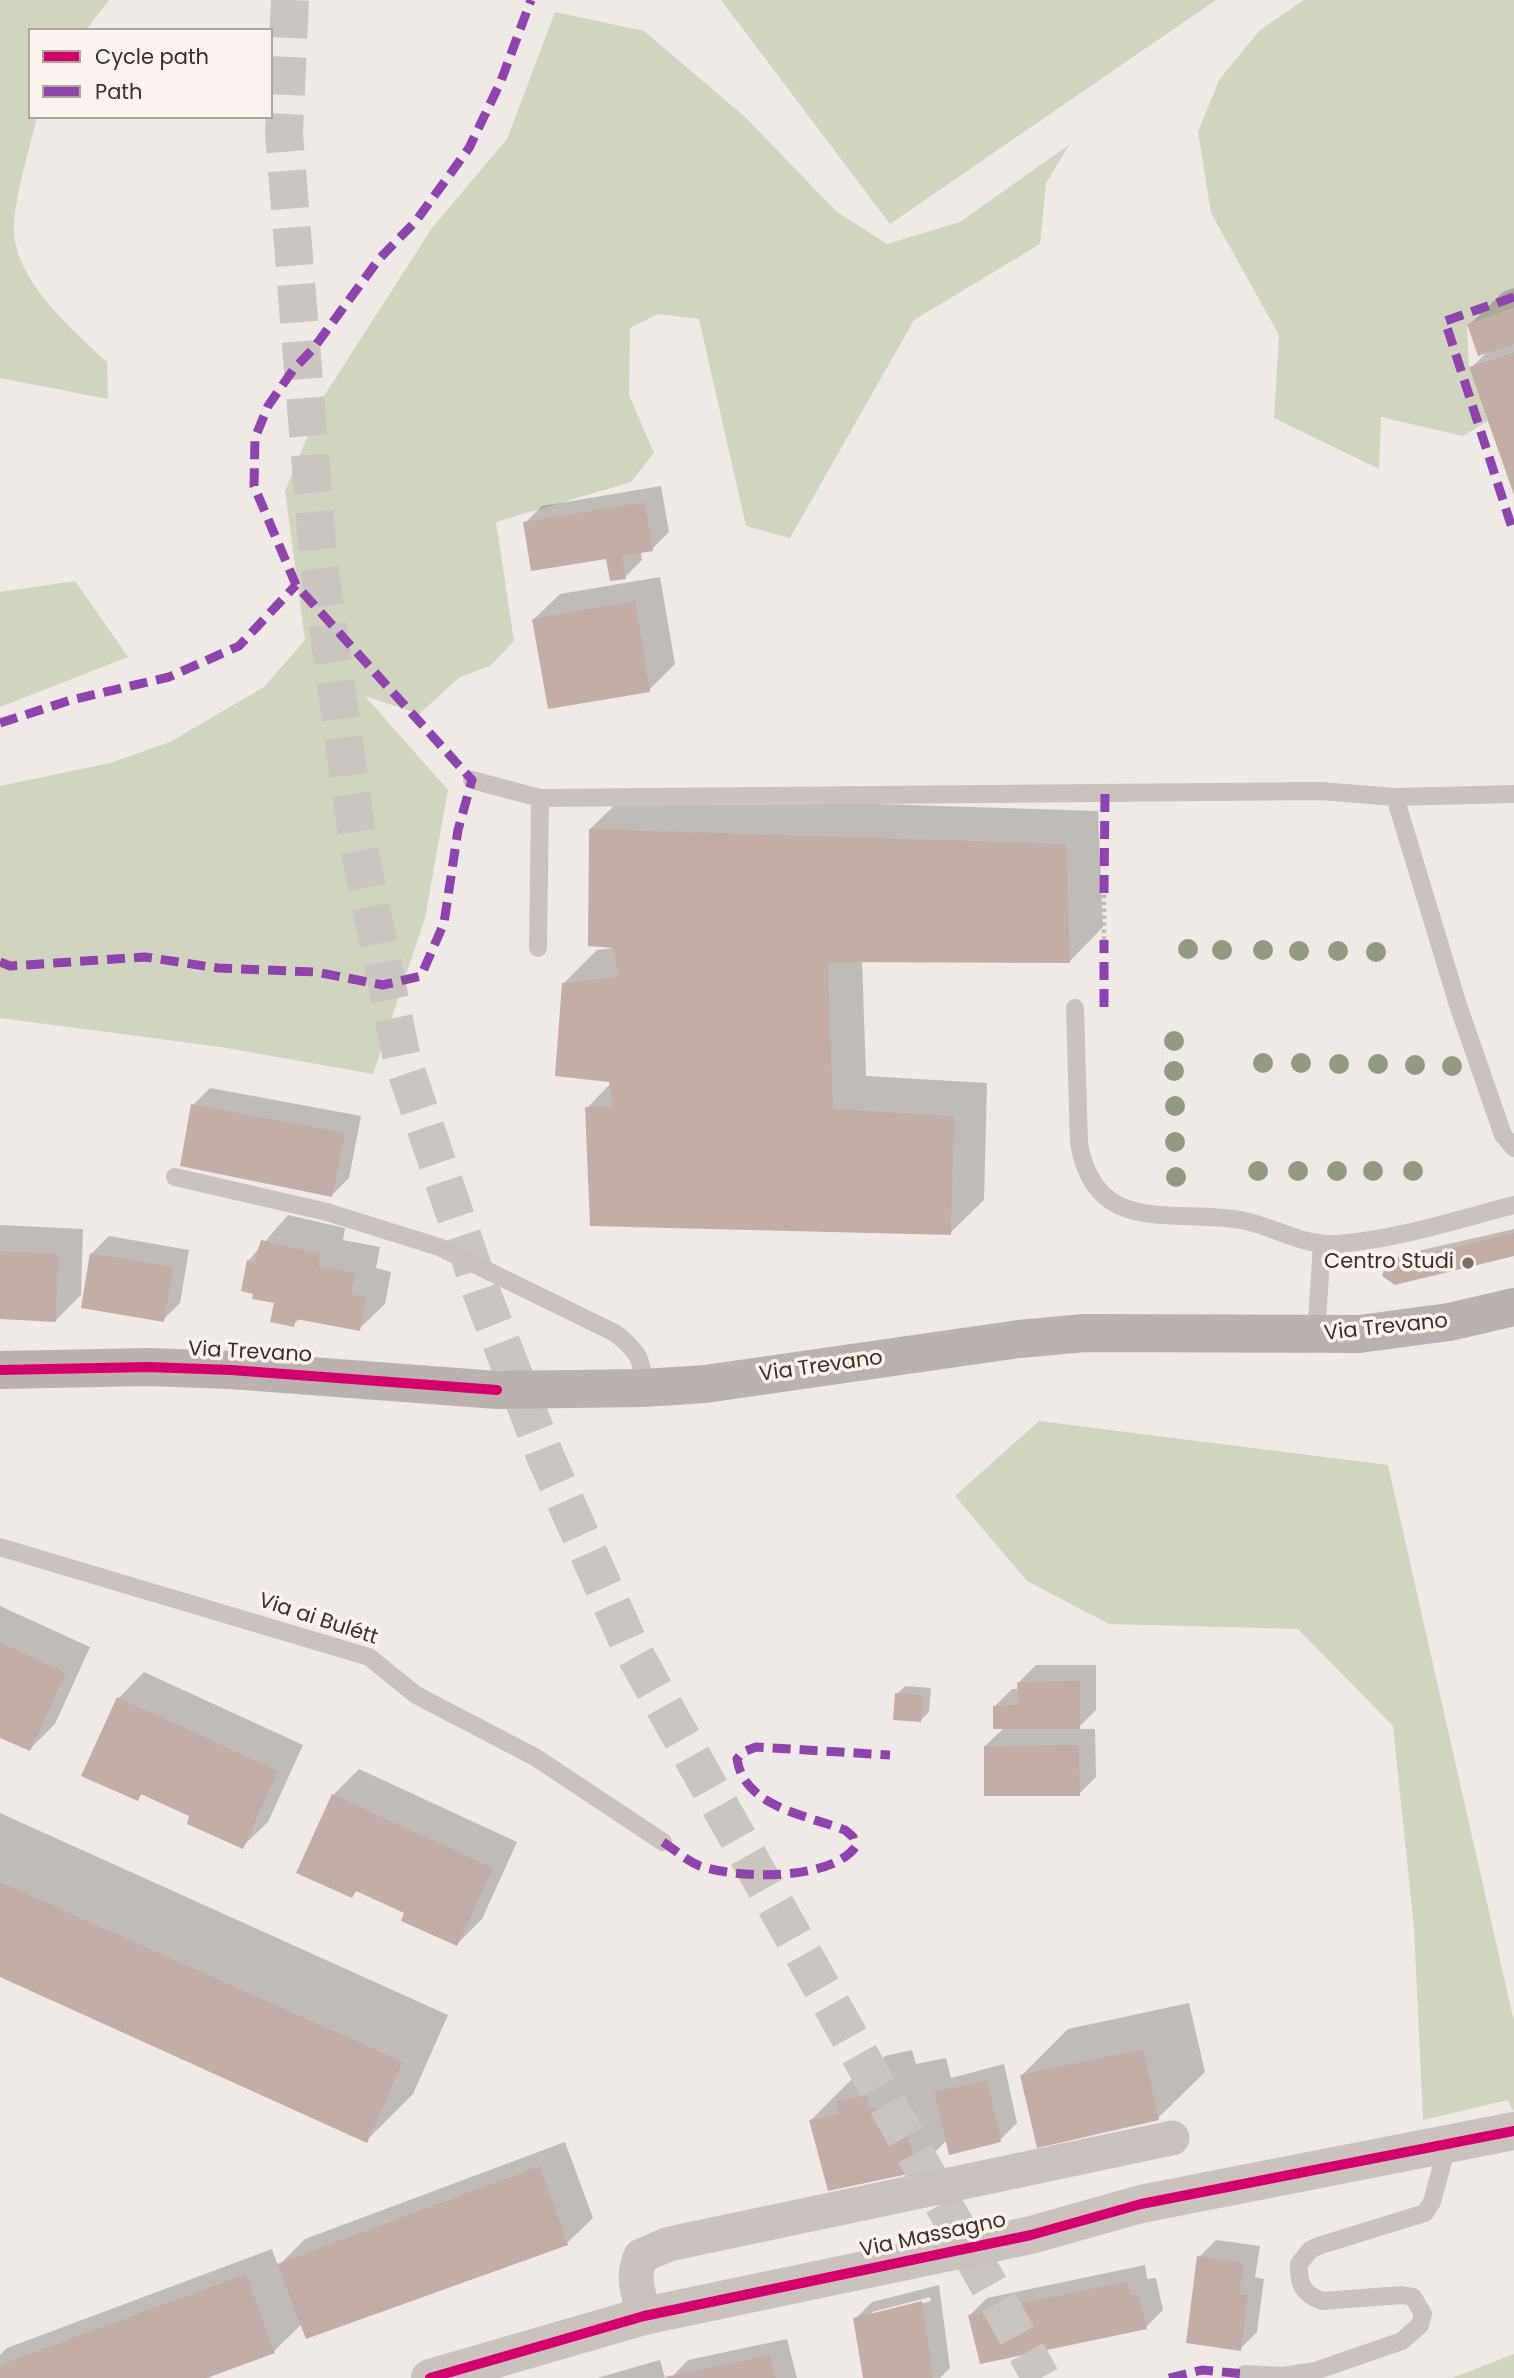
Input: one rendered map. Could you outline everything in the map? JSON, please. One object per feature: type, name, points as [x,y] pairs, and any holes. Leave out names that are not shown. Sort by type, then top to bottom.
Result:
[{"type":"main road","name":"Via Trevano","points":[[0,1370],[148,1367],[232,1370],[497,1390],[645,1388],[705,1384],[1019,1339],[1085,1333],[1316,1335],[1406,1329],[1514,1307]]},
{"type":"street","name":"Via Massagno","points":[[430,2378],[644,2316],[1031,2235],[1141,2204],[1514,2132]]},
{"type":"street","points":[[644,2316],[635,2279],[636,2266],[641,2256],[669,2244],[1171,2138]]},
{"type":"lane","points":[[472,780],[540,798],[1307,792],[1395,797],[1514,794]]},
{"type":"lane","points":[[1395,797],[1462,1017],[1503,1135],[1514,1148]]},
{"type":"lane","points":[[538,947],[540,798]]},
{"type":"lane","points":[[1075,1007],[1079,1143],[1083,1165],[1099,1193],[1113,1204],[1136,1213],[1238,1219],[1322,1245],[1423,1229],[1514,1205]]},
{"type":"lane","points":[[175,1177],[327,1212],[439,1247],[615,1333],[636,1349],[642,1364],[645,1388]]},
{"type":"lane","points":[[1316,1335],[1322,1245]]},
{"type":"lane","name":"Via ai Bulétt","points":[[0,1547],[369,1657],[385,1667],[416,1695],[535,1757],[663,1842]]},
{"type":"lane","points":[[1245,2374],[1284,2376],[1315,2371],[1402,2341],[1420,2325],[1423,2314],[1413,2297],[1402,2295],[1322,2301],[1311,2297],[1303,2289],[1299,2264],[1310,2250],[1318,2246],[1425,2213],[1432,2202],[1447,2146]]},
{"type":"path","points":[[1104,893],[1104,940]]},
{"type":"green space","points":[[0,0],[109,0],[88,28],[28,28],[28,119],[36,119],[20,183],[14,223],[15,243],[32,282],[61,318],[107,362],[108,399],[0,378]]},
{"type":"green space","points":[[721,0],[1216,0],[890,224]]},
{"type":"green space","points":[[1304,0],[1514,0],[1514,308],[1467,325],[1469,367],[1488,421],[1463,436],[1381,417],[1379,469],[1274,418],[1279,335],[1211,213],[1198,132],[1219,80],[1260,30]]},
{"type":"green space","points":[[555,12],[644,31],[744,116],[837,212],[887,244],[960,222],[1070,144],[1046,183],[1040,244],[914,320],[790,538],[746,526],[699,319],[658,314],[630,328],[629,395],[654,453],[631,482],[496,522],[514,641],[490,666],[460,677],[419,714],[365,696],[448,790],[425,918],[373,1074],[221,1047],[0,1018],[0,786],[110,763],[170,742],[264,687],[305,640],[285,491],[324,396],[432,228],[507,139]]},
{"type":"green space","points":[[75,581],[128,657],[0,707],[0,592]]},
{"type":"green space","points":[[1039,1421],[1388,1465],[1514,2022],[1514,2113],[1508,2100],[1423,2120],[1414,1928],[1393,1726],[1298,1629],[1109,1624],[1027,1581],[955,1496]]},
{"type":"green space","points":[[1514,2354],[1514,2378],[1452,2378]]},
{"type":"building","points":[[1514,308],[1514,344],[1478,356],[1467,324]]},
{"type":"building","points":[[1514,352],[1514,495],[1469,367]]},
{"type":"building","points":[[645,502],[653,551],[622,556],[626,579],[610,581],[606,559],[531,571],[523,522]]},
{"type":"building","points":[[635,601],[650,692],[548,709],[532,619]]},
{"type":"building","points":[[589,829],[1066,844],[1070,963],[828,962],[833,1109],[954,1116],[951,1235],[590,1226],[585,1107],[613,1107],[609,1082],[555,1076],[562,983],[619,977],[613,948],[588,946]]},
{"type":"building","points":[[191,1104],[345,1133],[332,1197],[180,1166]]},
{"type":"building","points":[[1514,1233],[1514,1256],[1395,1285],[1382,1276],[1385,1266],[1390,1263]]},
{"type":"building","points":[[261,1240],[320,1254],[318,1266],[355,1273],[351,1294],[366,1297],[360,1331],[296,1319],[294,1327],[270,1322],[274,1303],[252,1299],[253,1294],[241,1291],[247,1260],[254,1263]]},
{"type":"building","points":[[0,1251],[58,1254],[56,1322],[0,1319]]},
{"type":"building","points":[[90,1253],[173,1267],[164,1322],[81,1308]]},
{"type":"building","points":[[0,1642],[66,1673],[30,1751],[0,1738]]},
{"type":"building","points":[[1080,1681],[1080,1729],[993,1729],[993,1706],[1018,1705],[1017,1682]]},
{"type":"building","points":[[895,1693],[923,1695],[921,1722],[893,1720]]},
{"type":"building","points":[[117,1697],[278,1771],[243,1849],[187,1824],[189,1816],[141,1794],[138,1801],[81,1776]]},
{"type":"building","points":[[1079,1745],[1080,1796],[984,1796],[984,1746]]},
{"type":"building","points":[[332,1794],[493,1868],[457,1946],[401,1921],[404,1913],[356,1891],[352,1898],[296,1873]]},
{"type":"building","points":[[0,1882],[403,2062],[367,2143],[0,1977]]},
{"type":"building","points":[[1143,2049],[1159,2120],[1037,2148],[1020,2075]]},
{"type":"building","points":[[987,2080],[1001,2142],[949,2155],[934,2092]]},
{"type":"building","points":[[866,2095],[870,2109],[900,2103],[917,2172],[828,2191],[809,2120],[839,2114],[837,2101]]},
{"type":"building","points":[[540,2166],[568,2245],[306,2339],[277,2264]]},
{"type":"building","points":[[1197,2256],[1244,2263],[1239,2294],[1248,2295],[1241,2351],[1186,2343]]},
{"type":"building","points":[[246,2274],[275,2353],[207,2378],[0,2378],[0,2365]]},
{"type":"building","points":[[1128,2281],[1130,2295],[1139,2294],[1147,2329],[980,2364],[968,2315]]},
{"type":"building","points":[[922,2301],[933,2378],[863,2378],[853,2318]]},
{"type":"building","points":[[770,2355],[776,2378],[665,2377]]},
{"type":"tunnel","points":[[290,0],[284,133],[318,556],[358,842],[402,1059],[481,1291],[546,1458],[630,1646],[1041,2378]]},
{"type":"marked path","points":[[0,962],[10,966],[145,957],[218,968],[316,972],[383,985],[421,976],[444,923],[458,830],[472,780],[296,585],[254,486],[255,438],[268,406],[293,370],[313,349],[379,259],[416,221],[469,148],[501,81],[531,0]]},
{"type":"marked path","points":[[1514,297],[1445,321],[1514,534]]},
{"type":"marked path","points":[[0,723],[71,700],[169,677],[239,646],[296,585]]},
{"type":"marked path","points":[[1104,893],[1105,793]]},
{"type":"marked path","points":[[1104,940],[1104,1007]]},
{"type":"marked path","points":[[663,1842],[700,1866],[737,1873],[783,1874],[827,1866],[844,1857],[856,1846],[853,1837],[845,1830],[796,1814],[764,1799],[751,1788],[742,1775],[737,1759],[743,1752],[756,1747],[890,1755]]},
{"type":"marked path","points":[[1169,2378],[1202,2370],[1245,2374]]},
{"type":"cycle path","points":[[0,1370],[148,1367],[231,1370],[497,1390]]},
{"type":"cycle path","points":[[430,2378],[644,2316],[1031,2235],[1141,2204],[1514,2131]]},
{"type":"place","name":"Centro Studi","points":[[1468,1263]]}]
